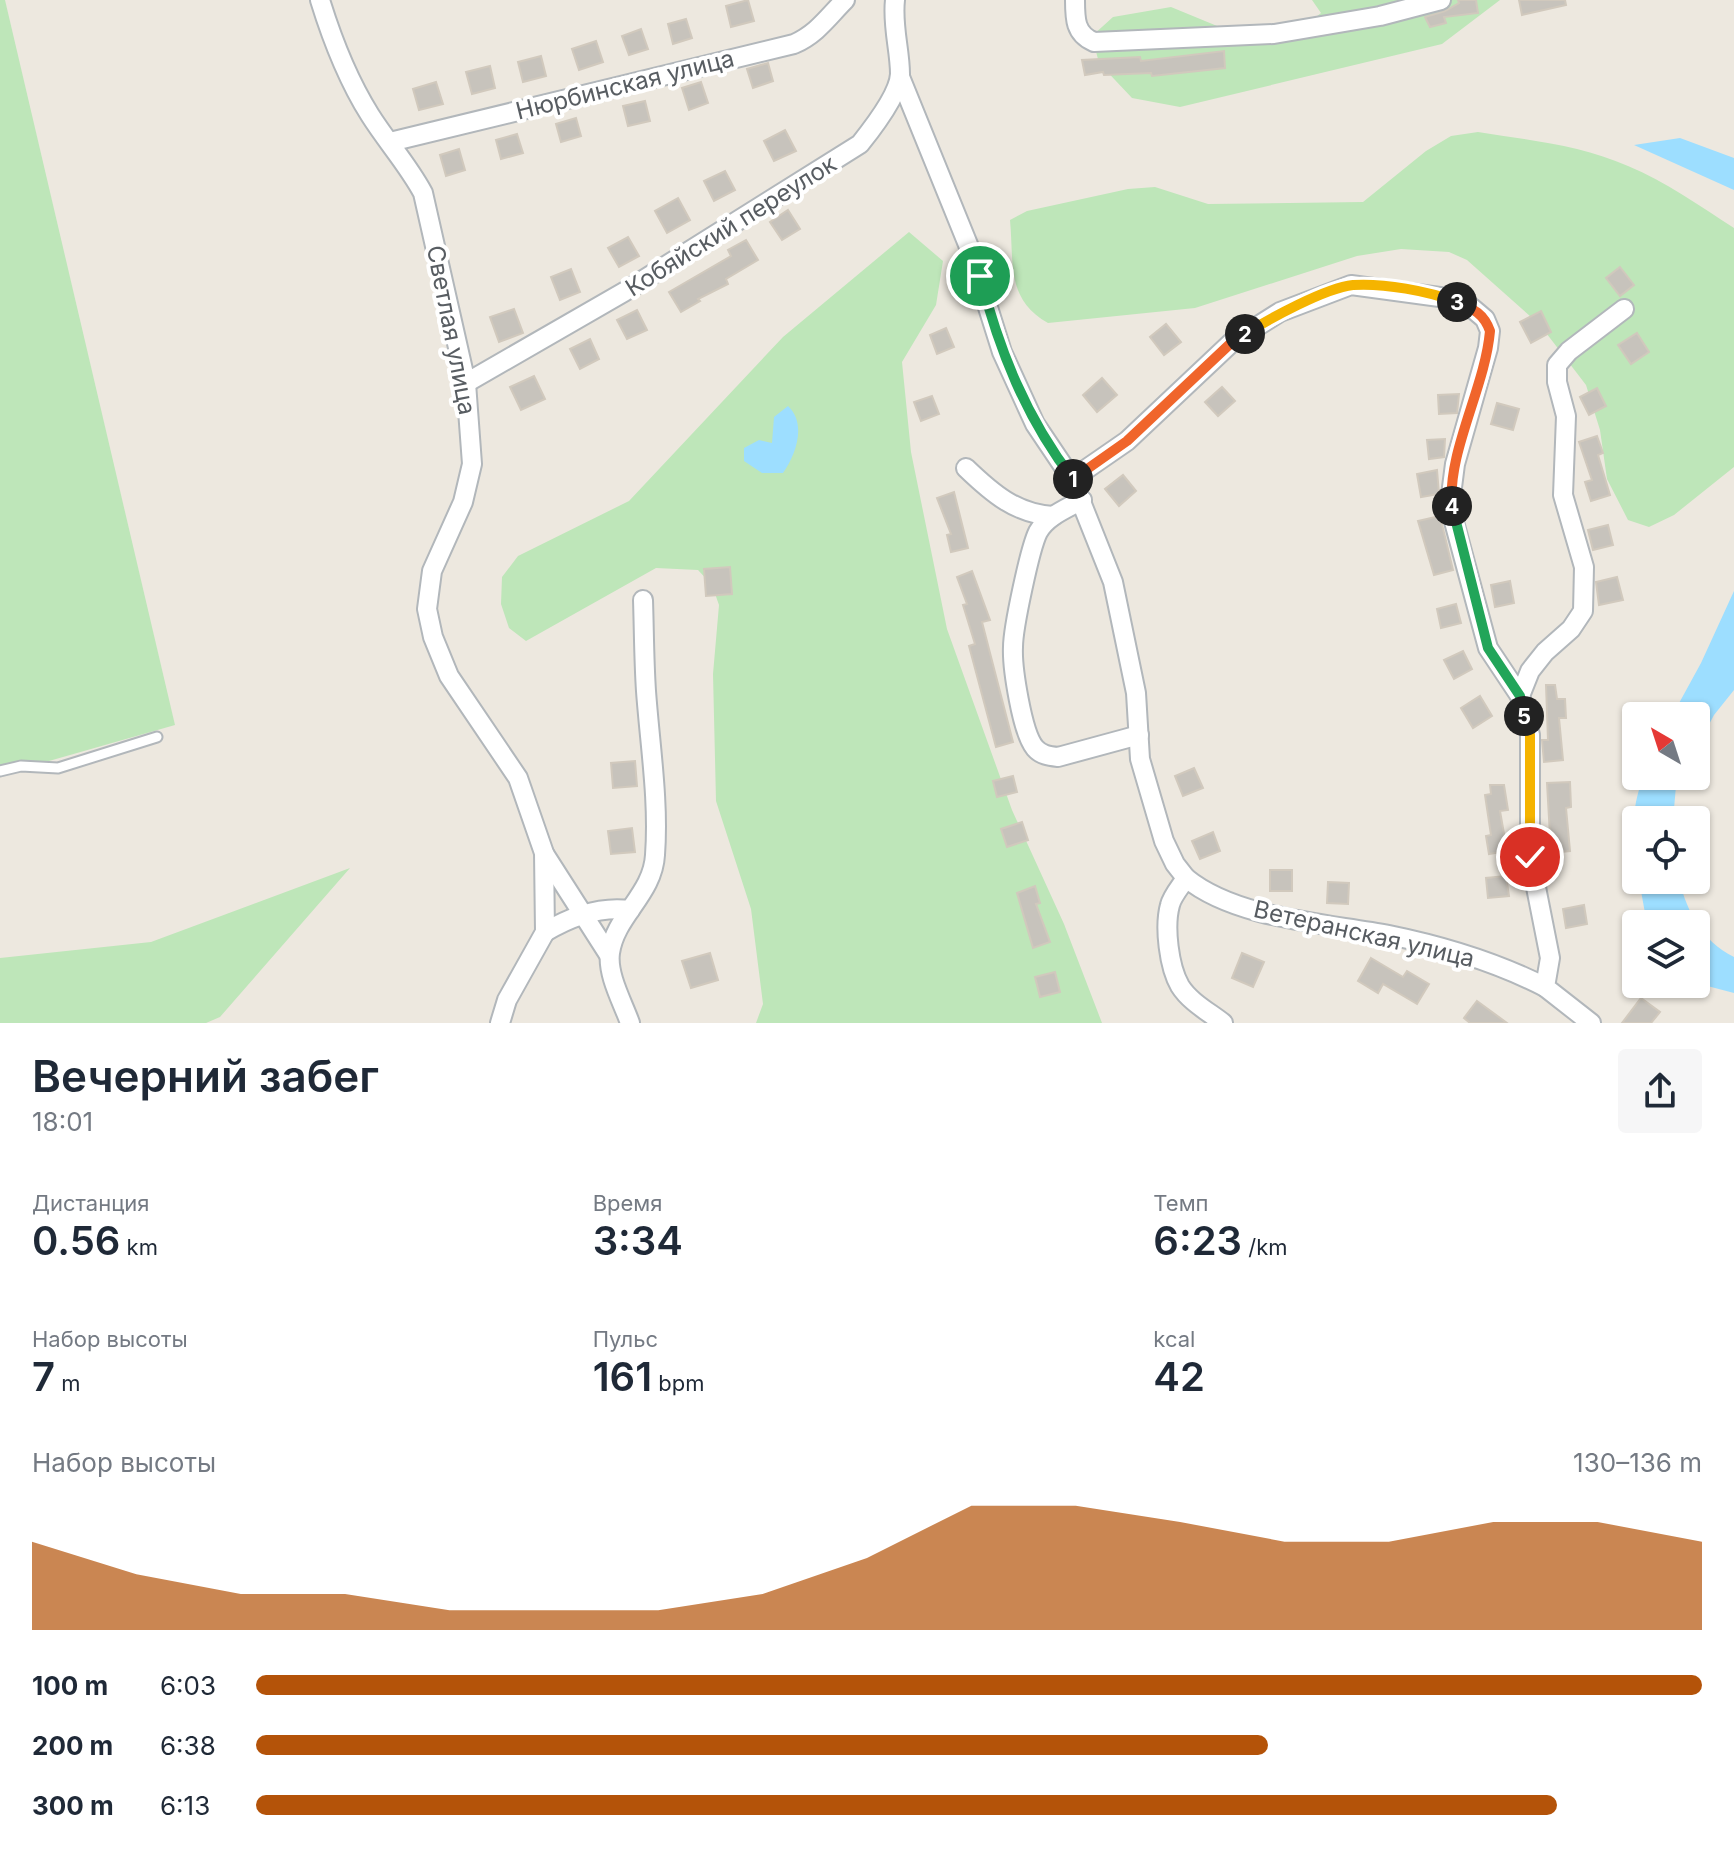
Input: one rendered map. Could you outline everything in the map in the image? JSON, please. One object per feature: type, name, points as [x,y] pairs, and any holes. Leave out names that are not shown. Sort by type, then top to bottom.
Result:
[{"type":"street","name":"Светлая улица","points":[[320,0],[346,70],[370,115],[410,169],[423,193],[466,383],[472,464],[463,502],[432,571],[427,609],[433,637],[449,676],[518,778],[544,853],[545,932],[507,1000],[500,1023]]},
{"type":"street","name":"Нюрбинская улица","points":[[390,142],[794,44],[823,26],[845,0]]},
{"type":"street","points":[[895,0],[895,43],[900,77],[969,247],[1002,352],[1035,424],[1072,479],[1113,582],[1136,693],[1140,759],[1164,841],[1186,878],[1170,903],[1168,924],[1172,959],[1180,985],[1197,1004],[1223,1023]]},
{"type":"street","points":[[1075,0],[1077,26],[1083,37],[1094,42],[1274,34],[1380,16],[1441,0]]},
{"type":"street","name":"Кобяйский переулок","points":[[466,383],[624,292],[782,190],[842,157],[860,144],[877,123],[900,77]]},
{"type":"street","points":[[1072,479],[1127,441],[1231,343],[1280,312],[1351,285],[1447,298],[1472,308],[1485,319],[1490,331],[1488,348],[1455,464],[1451,495],[1453,518],[1488,648],[1520,696],[1530,735],[1530,857],[1550,958],[1545,987]]},
{"type":"street","points":[[1520,696],[1530,671],[1545,652],[1571,629],[1583,611],[1584,567],[1563,495],[1566,416],[1557,382],[1557,365],[1569,351],[1624,309]]},
{"type":"street","points":[[966,468],[988,490],[1009,504],[1025,511],[1053,516]]},
{"type":"street","points":[[1082,500],[1053,516],[1036,535],[1012,644],[1029,738],[1036,750],[1058,757],[1139,735]]},
{"type":"street","points":[[609,955],[630,910],[645,889],[655,857],[655,793],[646,690],[643,600]]},
{"type":"street","points":[[544,853],[609,955],[630,1023]]},
{"type":"street","name":"Ветеранская улица","points":[[1186,878],[1222,901],[1304,922],[1390,936],[1460,953],[1511,970],[1545,987],[1591,1023]]},
{"type":"street","points":[[545,932],[582,915],[630,910]]},
{"type":"lane","points":[[0,771],[21,766],[58,768],[157,737]]},
{"type":"green space","points":[[0,0],[5,0],[175,725],[0,775]]},
{"type":"green space","points":[[1312,0],[1500,0],[1442,44],[1180,107],[1132,98],[1099,63],[1092,36],[1113,17],[1171,7],[1222,28],[1299,31],[1321,13]]},
{"type":"green space","points":[[1478,132],[1554,144],[1610,159],[1669,187],[1734,228],[1734,467],[1674,515],[1649,527],[1628,520],[1607,479],[1600,430],[1586,385],[1540,325],[1467,260],[1449,252],[1401,249],[1357,256],[1195,308],[1048,323],[1034,314],[1019,292],[1013,265],[1010,220],[1027,211],[1128,189],[1155,187],[1208,204],[1363,202],[1426,151],[1451,136]]},
{"type":"green space","points":[[909,232],[943,261],[936,305],[902,362],[911,452],[947,629],[1012,810],[1064,924],[1102,1023],[756,1023],[763,1004],[751,909],[716,801],[713,674],[719,605],[712,585],[698,570],[656,568],[526,641],[509,628],[501,604],[502,577],[518,556],[629,501],[783,337]]},
{"type":"green space","points":[[350,868],[220,1017],[206,1023],[0,1023],[0,958],[151,942]]},
{"type":"water","points":[[1680,138],[1734,158],[1734,190],[1634,145]]},
{"type":"water","points":[[788,406],[794,413],[798,430],[792,457],[783,473],[762,473],[744,461],[744,448],[759,440],[772,443],[774,417]]},
{"type":"water","points":[[1734,591],[1734,690],[1710,723],[1710,702],[1680,702]]},
{"type":"water","points":[[1639,790],[1676,790],[1674,806],[1636,806]]},
{"type":"water","points":[[1642,894],[1684,894],[1690,910],[1644,910]]},
{"type":"water","points":[[1710,939],[1734,957],[1734,993],[1710,987]]},
{"type":"building","points":[[748,0],[754,21],[731,27],[726,6]]},
{"type":"building","points":[[1458,0],[1476,0],[1478,13],[1444,17],[1446,23],[1430,27],[1425,17],[1445,11],[1459,3]]},
{"type":"building","points":[[1519,0],[1565,0],[1566,5],[1522,15]]},
{"type":"building","points":[[686,19],[692,38],[673,44],[668,24]]},
{"type":"building","points":[[641,29],[648,49],[629,55],[622,36]]},
{"type":"building","points":[[596,41],[603,62],[579,70],[572,49]]},
{"type":"building","points":[[1224,51],[1225,68],[1152,76],[1151,73],[1104,75],[1103,72],[1085,75],[1082,60],[1140,57],[1141,61]]},
{"type":"building","points":[[541,56],[546,76],[523,82],[518,62]]},
{"type":"building","points":[[768,63],[773,81],[753,88],[747,69]]},
{"type":"building","points":[[490,66],[495,88],[472,94],[466,72]]},
{"type":"building","points":[[436,82],[443,104],[419,110],[413,89]]},
{"type":"building","points":[[701,82],[708,103],[689,110],[682,88]]},
{"type":"building","points":[[645,101],[650,121],[628,126],[623,106]]},
{"type":"building","points":[[576,118],[581,136],[561,142],[556,124]]},
{"type":"building","points":[[785,130],[796,151],[774,161],[764,141]]},
{"type":"building","points":[[517,134],[523,153],[501,159],[496,140]]},
{"type":"building","points":[[459,149],[465,170],[446,176],[440,155]]},
{"type":"building","points":[[725,171],[735,190],[714,201],[704,181]]},
{"type":"building","points":[[678,198],[690,220],[667,233],[655,211]]},
{"type":"building","points":[[788,210],[800,229],[782,240],[770,222]]},
{"type":"building","points":[[628,237],[639,256],[619,267],[608,248]]},
{"type":"building","points":[[746,240],[758,260],[726,279],[728,284],[698,299],[700,301],[681,312],[669,292],[731,256],[728,250]]},
{"type":"building","points":[[1620,267],[1634,285],[1620,296],[1606,278]]},
{"type":"building","points":[[571,269],[580,292],[560,300],[551,277]]},
{"type":"building","points":[[514,309],[523,333],[499,342],[490,317]]},
{"type":"building","points":[[637,310],[647,330],[627,339],[617,320]]},
{"type":"building","points":[[1541,311],[1551,332],[1531,343],[1520,322]]},
{"type":"building","points":[[1166,324],[1181,342],[1164,355],[1150,337]]},
{"type":"building","points":[[946,328],[954,347],[937,354],[930,335]]},
{"type":"building","points":[[1637,333],[1649,352],[1631,364],[1618,345]]},
{"type":"building","points":[[590,339],[599,359],[580,369],[570,349]]},
{"type":"building","points":[[534,376],[545,399],[521,410],[510,387]]},
{"type":"building","points":[[1102,378],[1117,395],[1097,412],[1083,395]]},
{"type":"building","points":[[1222,387],[1235,401],[1218,416],[1205,402]]},
{"type":"building","points":[[1597,388],[1606,406],[1589,415],[1580,397]]},
{"type":"building","points":[[1459,394],[1457,413],[1439,414],[1438,395]]},
{"type":"building","points":[[932,396],[939,414],[921,421],[914,402]]},
{"type":"building","points":[[1497,403],[1519,409],[1513,430],[1491,424]]},
{"type":"building","points":[[1597,436],[1603,453],[1598,455],[1610,495],[1591,501],[1585,482],[1592,480],[1579,442]]},
{"type":"building","points":[[1445,439],[1444,457],[1429,459],[1427,440]]},
{"type":"building","points":[[1437,470],[1439,494],[1421,497],[1417,474]]},
{"type":"building","points":[[1123,475],[1136,491],[1119,506],[1105,489]]},
{"type":"building","points":[[954,492],[968,548],[951,552],[947,535],[951,534],[937,498]]},
{"type":"building","points":[[1440,516],[1453,570],[1434,575],[1418,521]]},
{"type":"building","points":[[1608,525],[1613,545],[1593,550],[1588,530]]},
{"type":"building","points":[[730,567],[732,594],[706,596],[704,569]]},
{"type":"building","points":[[972,571],[990,620],[982,622],[1013,742],[996,747],[969,646],[975,644],[963,605],[967,604],[957,577]]},
{"type":"building","points":[[1617,577],[1623,600],[1599,605],[1596,582]]},
{"type":"building","points":[[1510,581],[1514,603],[1495,607],[1491,585]]},
{"type":"building","points":[[1456,604],[1461,623],[1441,628],[1437,609]]},
{"type":"building","points":[[1463,651],[1472,669],[1454,679],[1444,660]]},
{"type":"building","points":[[1546,685],[1555,685],[1557,699],[1565,699],[1566,718],[1559,718],[1563,760],[1544,762],[1542,740],[1548,740]]},
{"type":"building","points":[[1480,696],[1492,716],[1473,728],[1461,708]]},
{"type":"building","points":[[635,761],[637,786],[613,788],[611,763]]},
{"type":"building","points":[[1194,768],[1203,788],[1183,796],[1175,776]]},
{"type":"building","points":[[1013,776],[1017,792],[997,797],[993,781]]},
{"type":"building","points":[[1570,782],[1571,807],[1566,808],[1570,851],[1551,853],[1547,783]]},
{"type":"building","points":[[1490,785],[1504,785],[1508,810],[1500,811],[1507,851],[1489,854],[1486,836],[1491,835],[1485,795],[1491,794]]},
{"type":"building","points":[[1022,822],[1028,840],[1007,847],[1001,829]]},
{"type":"building","points":[[632,828],[635,852],[611,854],[608,831]]},
{"type":"building","points":[[1213,832],[1220,851],[1200,859],[1192,841]]},
{"type":"building","points":[[1270,870],[1292,870],[1292,891],[1270,891]]},
{"type":"building","points":[[1506,876],[1509,896],[1488,898],[1486,878]]},
{"type":"building","points":[[1328,882],[1349,883],[1348,904],[1327,903]]},
{"type":"building","points":[[1035,886],[1040,903],[1036,904],[1050,942],[1033,948],[1017,893]]},
{"type":"building","points":[[1584,905],[1587,924],[1566,928],[1563,909]]},
{"type":"building","points":[[710,953],[718,980],[691,988],[682,961]]},
{"type":"building","points":[[1242,953],[1264,962],[1253,987],[1232,978]]},
{"type":"building","points":[[1371,958],[1403,977],[1407,971],[1429,984],[1417,1004],[1383,984],[1378,993],[1358,981]]},
{"type":"building","points":[[1055,972],[1060,992],[1040,997],[1035,977]]},
{"type":"building","points":[[1641,998],[1660,1012],[1651,1023],[1622,1023]]},
{"type":"building","points":[[1477,1001],[1507,1023],[1470,1023],[1464,1018]]},
{"type":"route","points":[[980,276],[994,328],[1013,379],[1035,424],[1072,479],[1127,441],[1231,343],[1280,312],[1351,285],[1393,288],[1447,298],[1472,308],[1485,319],[1490,331],[1488,348],[1455,464],[1451,495],[1453,518],[1488,648],[1520,696],[1530,735],[1530,857]]}]
